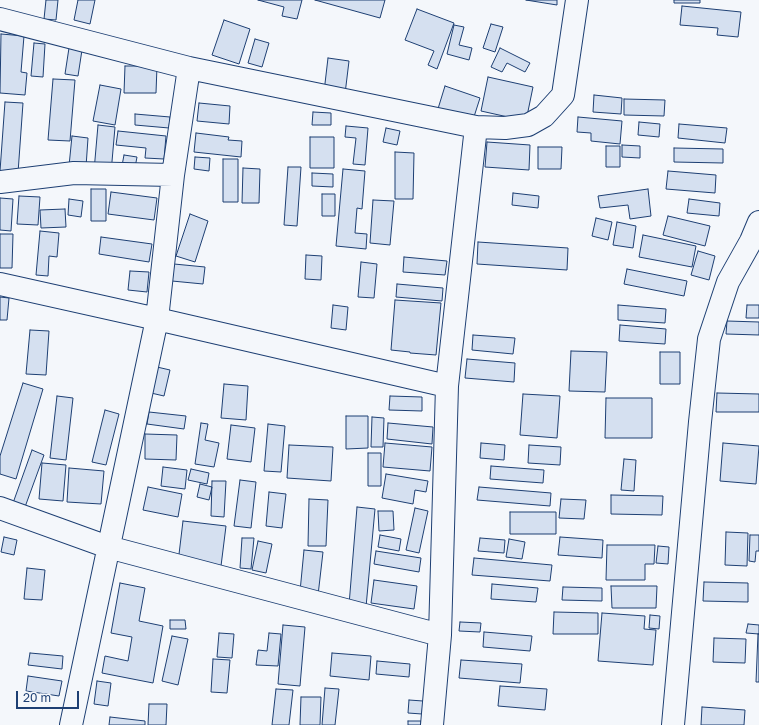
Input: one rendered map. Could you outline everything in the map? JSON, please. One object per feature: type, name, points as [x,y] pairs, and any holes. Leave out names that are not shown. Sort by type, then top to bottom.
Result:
[{"type":"street","points":[[0,19],[189,68],[476,127],[505,128],[528,125],[544,116],[563,95],[577,0]]},
{"type":"street","points":[[71,725],[157,319],[173,175],[189,68]]},
{"type":"street","points":[[432,725],[440,635],[447,386],[476,127]]},
{"type":"street","points":[[0,182],[74,173],[173,175]]},
{"type":"street","points":[[673,725],[700,422],[709,339],[728,282],[752,242],[759,222]]},
{"type":"street","points":[[0,284],[447,386]]},
{"type":"street","points":[[0,508],[108,547],[440,635]]},
{"type":"building","points":[[46,0],[58,0],[56,20],[44,19]]},
{"type":"building","points":[[78,0],[95,0],[90,24],[74,20]]},
{"type":"building","points":[[258,0],[302,0],[297,19],[282,16],[284,7]]},
{"type":"building","points":[[315,0],[385,0],[380,18]]},
{"type":"building","points":[[526,0],[557,0],[557,5]]},
{"type":"building","points":[[674,0],[700,0],[700,3],[674,3]]},
{"type":"building","points":[[682,6],[741,12],[738,37],[717,35],[718,28],[680,25]]},
{"type":"building","points":[[417,9],[454,23],[437,69],[428,65],[434,51],[405,40]]},
{"type":"building","points":[[224,20],[250,29],[239,64],[212,55]]},
{"type":"building","points":[[491,24],[503,27],[495,52],[483,48]]},
{"type":"building","points":[[454,25],[464,27],[459,45],[472,48],[469,60],[447,54]]},
{"type":"building","points":[[1,34],[24,36],[21,72],[27,73],[25,95],[0,93]]},
{"type":"building","points":[[255,39],[269,43],[262,67],[248,63]]},
{"type":"building","points":[[34,43],[45,44],[43,77],[31,76]]},
{"type":"building","points":[[69,48],[82,50],[78,76],[65,74]]},
{"type":"building","points":[[500,48],[530,63],[525,72],[507,63],[502,72],[491,67]]},
{"type":"building","points":[[328,58],[349,61],[345,94],[324,92]]},
{"type":"building","points":[[125,66],[157,66],[156,93],[124,93]]},
{"type":"building","points":[[488,77],[533,87],[526,121],[481,111]]},
{"type":"building","points":[[53,79],[75,80],[70,141],[48,140]]},
{"type":"building","points":[[100,85],[121,89],[115,125],[93,121]]},
{"type":"building","points":[[445,86],[480,98],[472,123],[437,112]]},
{"type":"building","points":[[594,95],[622,98],[621,114],[593,112]]},
{"type":"building","points":[[624,99],[665,100],[664,116],[624,115]]},
{"type":"building","points":[[5,102],[23,103],[18,173],[0,171]]},
{"type":"building","points":[[199,103],[230,106],[229,124],[197,121]]},
{"type":"building","points":[[313,112],[331,113],[331,125],[312,125]]},
{"type":"building","points":[[135,114],[170,117],[169,128],[135,125]]},
{"type":"building","points":[[578,117],[622,121],[620,144],[591,141],[591,133],[577,132]]},
{"type":"building","points":[[639,122],[660,124],[659,137],[638,135]]},
{"type":"building","points":[[679,124],[727,128],[725,143],[678,138]]},
{"type":"building","points":[[98,125],[115,127],[111,173],[94,171]]},
{"type":"building","points":[[346,126],[368,128],[365,165],[353,164],[356,138],[345,137]]},
{"type":"building","points":[[386,128],[400,131],[397,145],[383,142]]},
{"type":"building","points":[[118,131],[166,136],[164,159],[145,158],[146,148],[116,145]]},
{"type":"building","points":[[196,133],[229,137],[228,140],[242,141],[241,157],[194,152]]},
{"type":"building","points":[[72,136],[88,138],[86,167],[69,166]]},
{"type":"building","points":[[310,137],[334,137],[334,168],[310,168]]},
{"type":"building","points":[[487,142],[530,145],[529,170],[485,167]]},
{"type":"building","points":[[622,145],[640,146],[640,158],[622,157]]},
{"type":"building","points":[[606,146],[620,146],[620,167],[606,167]]},
{"type":"building","points":[[538,147],[562,147],[561,169],[538,169]]},
{"type":"building","points":[[674,148],[723,149],[723,163],[674,162]]},
{"type":"building","points":[[395,152],[414,153],[413,199],[395,199]]},
{"type":"building","points":[[124,155],[137,157],[134,173],[121,171]]},
{"type":"building","points":[[195,157],[210,158],[209,171],[194,169]]},
{"type":"building","points":[[223,159],[238,159],[238,202],[223,202]]},
{"type":"building","points":[[288,167],[301,167],[297,226],[284,225]]},
{"type":"building","points":[[243,168],[260,169],[259,203],[242,203]]},
{"type":"building","points":[[343,169],[365,171],[362,209],[357,208],[355,233],[367,234],[366,249],[336,246]]},
{"type":"building","points":[[668,171],[716,175],[715,193],[666,189]]},
{"type":"building","points":[[312,173],[333,174],[333,187],[312,186]]},
{"type":"building","points":[[91,189],[106,189],[106,221],[91,221]]},
{"type":"building","points":[[648,189],[651,216],[630,219],[628,205],[600,208],[598,196]]},
{"type":"building","points":[[111,192],[157,198],[154,220],[108,214]]},
{"type":"building","points":[[513,193],[539,196],[538,208],[512,205]]},
{"type":"building","points":[[322,194],[335,194],[335,216],[322,216]]},
{"type":"building","points":[[19,196],[40,197],[38,225],[17,224]]},
{"type":"building","points":[[0,198],[13,199],[11,231],[0,230]]},
{"type":"building","points":[[69,199],[83,201],[81,217],[68,215]]},
{"type":"building","points":[[689,199],[720,203],[719,216],[687,213]]},
{"type":"building","points":[[373,200],[394,201],[390,245],[370,243]]},
{"type":"building","points":[[65,209],[66,227],[41,228],[40,210]]},
{"type":"building","points":[[190,214],[208,221],[195,262],[176,256]]},
{"type":"building","points":[[668,216],[710,226],[705,246],[663,235]]},
{"type":"building","points":[[596,218],[612,222],[608,240],[592,236]]},
{"type":"building","points":[[617,222],[636,226],[633,248],[613,245]]},
{"type":"building","points":[[40,231],[59,233],[57,257],[49,256],[48,276],[36,275]]},
{"type":"building","points":[[0,234],[13,234],[12,268],[0,268]]},
{"type":"building","points":[[643,235],[696,246],[692,267],[639,257]]},
{"type":"building","points":[[101,237],[152,244],[149,262],[99,254]]},
{"type":"building","points":[[478,242],[568,248],[567,270],[477,264]]},
{"type":"building","points":[[698,251],[715,256],[709,280],[691,275]]},
{"type":"building","points":[[306,255],[322,256],[321,280],[305,279]]},
{"type":"building","points":[[404,257],[447,261],[445,275],[403,272]]},
{"type":"building","points":[[361,262],[377,264],[374,298],[358,297]]},
{"type":"building","points":[[174,264],[205,267],[203,284],[172,281]]},
{"type":"building","points":[[627,269],[687,281],[684,296],[624,284]]},
{"type":"building","points":[[130,271],[149,272],[147,292],[128,290]]},
{"type":"building","points":[[397,284],[443,288],[442,301],[396,297]]},
{"type":"building","points":[[0,297],[9,298],[7,320],[0,320]]},
{"type":"building","points":[[395,300],[441,303],[436,355],[391,350]]},
{"type":"building","points":[[333,305],[348,307],[346,330],[331,328]]},
{"type":"building","points":[[618,305],[666,309],[665,323],[618,320]]},
{"type":"building","points":[[747,305],[759,305],[759,318],[746,318]]},
{"type":"building","points":[[727,321],[759,322],[759,335],[726,334]]},
{"type":"building","points":[[620,325],[666,329],[665,344],[619,341]]},
{"type":"building","points":[[30,330],[49,331],[46,375],[26,374]]},
{"type":"building","points":[[473,335],[515,338],[513,354],[472,350]]},
{"type":"building","points":[[571,351],[607,352],[605,392],[569,391]]},
{"type":"building","points":[[660,352],[680,352],[680,384],[660,384]]},
{"type":"building","points":[[467,359],[515,363],[514,382],[465,378]]},
{"type":"building","points":[[157,367],[170,370],[164,396],[151,393]]},
{"type":"building","points":[[23,383],[43,389],[16,479],[0,474],[0,456]]},
{"type":"building","points":[[224,384],[248,386],[246,420],[221,418]]},
{"type":"building","points":[[717,393],[759,394],[759,412],[716,412]]},
{"type":"building","points":[[523,394],[560,396],[557,438],[520,435]]},
{"type":"building","points":[[57,396],[73,398],[66,460],[50,458]]},
{"type":"building","points":[[390,396],[422,397],[422,411],[389,410]]},
{"type":"building","points":[[606,398],[652,398],[652,438],[605,438]]},
{"type":"building","points":[[105,410],[119,414],[106,465],[92,462]]},
{"type":"building","points":[[149,412],[186,416],[184,429],[147,424]]},
{"type":"building","points":[[346,416],[368,416],[368,448],[346,449]]},
{"type":"building","points":[[372,417],[384,418],[383,447],[371,447]]},
{"type":"building","points":[[201,423],[208,424],[205,440],[219,443],[214,467],[195,464]]},
{"type":"building","points":[[388,423],[433,427],[432,444],[387,439]]},
{"type":"building","points":[[268,424],[285,426],[281,472],[264,471]]},
{"type":"building","points":[[231,425],[255,428],[251,462],[227,459]]},
{"type":"building","points":[[145,434],[177,435],[176,460],[145,459]]},
{"type":"building","points":[[385,443],[432,447],[430,471],[383,467]]},
{"type":"building","points":[[481,443],[505,445],[504,460],[480,458]]},
{"type":"building","points":[[723,443],[759,446],[756,484],[720,481]]},
{"type":"building","points":[[289,445],[333,447],[331,481],[287,478]]},
{"type":"building","points":[[529,445],[561,447],[560,465],[528,463]]},
{"type":"building","points":[[32,450],[44,455],[25,507],[13,503]]},
{"type":"building","points":[[368,453],[381,453],[381,486],[368,486]]},
{"type":"building","points":[[624,459],[636,460],[634,491],[621,490]]},
{"type":"building","points":[[42,463],[66,465],[63,501],[39,499]]},
{"type":"building","points":[[491,466],[544,470],[543,483],[490,479]]},
{"type":"building","points":[[163,467],[187,470],[185,489],[161,486]]},
{"type":"building","points":[[69,468],[104,471],[101,504],[67,502]]},
{"type":"building","points":[[191,469],[209,473],[207,484],[188,480]]},
{"type":"building","points":[[386,474],[428,481],[426,492],[415,490],[413,504],[382,498]]},
{"type":"building","points":[[240,480],[256,482],[251,528],[234,526]]},
{"type":"building","points":[[212,481],[226,481],[224,517],[211,516]]},
{"type":"building","points":[[200,484],[212,487],[209,500],[197,497]]},
{"type":"building","points":[[148,487],[182,494],[178,517],[143,510]]},
{"type":"building","points":[[479,487],[551,493],[550,506],[477,500]]},
{"type":"building","points":[[269,492],[286,494],[282,528],[266,526]]},
{"type":"building","points":[[611,495],[663,496],[662,515],[611,514]]},
{"type":"building","points":[[309,499],[328,500],[326,546],[308,546]]},
{"type":"building","points":[[561,499],[586,500],[584,519],[559,518]]},
{"type":"building","points":[[357,507],[375,509],[366,607],[349,605]]},
{"type":"building","points":[[415,508],[428,511],[419,553],[406,550]]},
{"type":"building","points":[[378,511],[393,511],[394,530],[379,531]]},
{"type":"building","points":[[510,512],[556,512],[556,534],[510,534]]},
{"type":"building","points":[[183,521],[226,526],[220,574],[177,571]]},
{"type":"building","points":[[726,532],[748,533],[747,566],[725,565]]},
{"type":"building","points":[[380,535],[401,539],[399,551],[378,547]]},
{"type":"building","points":[[750,535],[759,535],[759,551],[756,551],[755,562],[749,561]]},
{"type":"building","points":[[4,537],[17,540],[14,555],[1,552]]},
{"type":"building","points":[[560,537],[603,540],[602,558],[558,555]]},
{"type":"building","points":[[242,538],[254,538],[251,569],[240,568]]},
{"type":"building","points":[[480,538],[505,540],[504,553],[478,551]]},
{"type":"building","points":[[509,539],[525,542],[522,559],[506,557]]},
{"type":"building","points":[[258,541],[272,544],[266,573],[252,570]]},
{"type":"building","points":[[607,545],[655,545],[654,564],[645,564],[645,580],[606,580]]},
{"type":"building","points":[[658,546],[669,547],[668,564],[656,563]]},
{"type":"building","points":[[304,550],[323,552],[317,604],[299,602]]},
{"type":"building","points":[[376,551],[421,558],[419,572],[374,564]]},
{"type":"building","points":[[474,558],[552,565],[550,581],[472,575]]},
{"type":"building","points":[[27,568],[45,570],[42,600],[24,599]]},
{"type":"building","points":[[374,580],[417,586],[414,609],[371,603]]},
{"type":"building","points":[[704,582],[748,583],[748,602],[703,601]]},
{"type":"building","points":[[120,583],[145,588],[139,621],[163,626],[153,683],[102,673],[105,656],[128,661],[132,637],[111,633]]},
{"type":"building","points":[[492,584],[538,588],[536,602],[491,599]]},
{"type":"building","points":[[611,586],[657,586],[656,608],[612,608]]},
{"type":"building","points":[[563,587],[602,588],[602,601],[562,600]]},
{"type":"building","points":[[554,612],[598,613],[598,634],[553,634]]},
{"type":"building","points":[[602,613],[645,616],[644,629],[656,630],[653,665],[598,661]]},
{"type":"building","points":[[650,615],[660,616],[659,629],[649,628]]},
{"type":"building","points":[[170,620],[185,620],[186,629],[170,629]]},
{"type":"building","points":[[460,622],[481,623],[480,632],[459,631]]},
{"type":"building","points":[[748,624],[759,625],[759,634],[746,633]]},
{"type":"building","points":[[283,625],[305,627],[300,686],[278,684]]},
{"type":"building","points":[[484,632],[532,636],[530,651],[483,647]]},
{"type":"building","points":[[219,633],[234,634],[232,658],[217,657]]},
{"type":"building","points":[[269,633],[281,634],[278,666],[256,665],[258,650],[267,651]]},
{"type":"building","points":[[758,634],[759,682],[756,682]]},
{"type":"building","points":[[172,636],[188,639],[178,685],[162,681]]},
{"type":"building","points":[[714,638],[746,639],[745,663],[713,662]]},
{"type":"building","points":[[30,653],[63,656],[62,669],[28,665]]},
{"type":"building","points":[[332,653],[371,656],[369,680],[330,676]]},
{"type":"building","points":[[213,659],[230,660],[227,693],[211,692]]},
{"type":"building","points":[[461,660],[522,664],[520,683],[459,678]]},
{"type":"building","points":[[377,661],[410,664],[409,677],[376,674]]},
{"type":"building","points":[[28,676],[62,681],[59,696],[26,691]]},
{"type":"building","points":[[97,681],[111,683],[108,706],[94,704]]},
{"type":"building","points":[[500,686],[547,689],[545,710],[498,706]]},
{"type":"building","points":[[325,688],[339,689],[335,725],[322,725]]},
{"type":"building","points":[[276,689],[293,690],[289,725],[272,725]]},
{"type":"building","points":[[301,697],[321,697],[320,725],[300,725]]},
{"type":"building","points":[[409,700],[423,701],[422,714],[408,713]]},
{"type":"building","points":[[149,704],[167,704],[166,725],[148,725]]},
{"type":"building","points":[[702,707],[745,710],[744,725],[701,725]]},
{"type":"building","points":[[110,717],[145,721],[145,725],[109,725]]},
{"type":"building","points":[[408,721],[421,721],[421,725],[408,725]]}]
